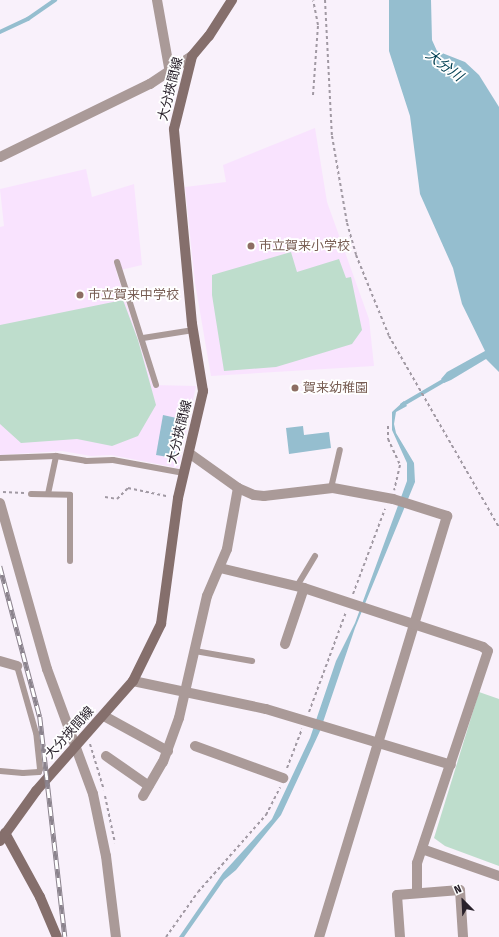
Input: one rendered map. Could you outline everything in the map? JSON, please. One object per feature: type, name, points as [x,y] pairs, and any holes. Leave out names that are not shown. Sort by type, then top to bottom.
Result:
[{"type":"main road","name":"大分挾間線","points":[[57,937],[40,897],[2,837],[36,791],[104,716],[133,681],[154,642],[163,616],[178,498],[203,391],[193,330],[173,138],[177,109],[192,56],[209,36],[232,0]]},
{"type":"street","points":[[157,0],[170,73]]},
{"type":"street","points":[[0,157],[170,73],[192,56]]},
{"type":"street","points":[[189,453],[238,488],[264,496],[331,488],[391,498],[447,516],[319,937]]},
{"type":"street","points":[[143,796],[168,751],[186,692],[207,596],[227,549],[238,488]]},
{"type":"street","points":[[0,503],[45,661],[77,746],[100,818],[116,937]]},
{"type":"street","points":[[220,568],[300,587],[483,647],[488,651],[422,849],[415,875],[418,893]]},
{"type":"street","points":[[285,644],[300,587]]},
{"type":"street","points":[[0,661],[17,666]]},
{"type":"street","points":[[133,681],[247,704],[451,765]]},
{"type":"street","points":[[104,716],[168,751]]},
{"type":"street","points":[[195,746],[284,778]]},
{"type":"street","points":[[106,756],[149,786]]},
{"type":"street","points":[[422,849],[499,876]]},
{"type":"street","points":[[400,937],[397,895],[460,890],[463,937]]},
{"type":"lane","points":[[117,262],[143,338],[156,384]]},
{"type":"lane","points":[[143,338],[193,330]]},
{"type":"lane","points":[[331,488],[340,450]]},
{"type":"lane","points":[[0,458],[56,456],[86,461],[120,460],[184,473]]},
{"type":"lane","points":[[48,494],[56,456]]},
{"type":"lane","points":[[31,494],[70,495],[70,561]]},
{"type":"lane","points":[[300,587],[315,556]]},
{"type":"lane","points":[[195,652],[252,661]]},
{"type":"lane","points":[[0,771],[39,772],[40,769],[36,733],[17,666]]},
{"type":"path","points":[[313,0],[318,25],[313,95]]},
{"type":"path","points":[[325,0],[332,136],[347,223],[356,255],[389,336],[499,527]]},
{"type":"path","points":[[166,937],[190,902],[266,815],[284,778],[305,721],[353,604],[391,498],[400,465],[388,439],[388,426]]},
{"type":"path","points":[[105,497],[116,500],[132,488],[178,498]]},
{"type":"path","points":[[3,492],[31,494]]},
{"type":"shaded area","points":[[315,128],[327,202],[369,319],[374,366],[211,376],[195,283],[185,187],[226,182],[223,165]]},
{"type":"shaded area","points":[[86,169],[92,197],[134,184],[142,265],[116,271],[153,385],[196,386],[178,468],[111,455],[91,456],[62,451],[0,455],[0,227],[4,226],[0,189]]},
{"type":"green space","points":[[291,252],[297,272],[339,259],[346,278],[351,277],[362,330],[352,344],[276,367],[224,371],[212,295],[212,275]]},
{"type":"green space","points":[[123,300],[138,340],[156,405],[138,436],[112,446],[77,439],[21,443],[0,424],[0,325]]},
{"type":"green space","points":[[479,692],[499,699],[499,866],[445,846],[434,838]]},
{"type":"water","name":"大分川","points":[[389,0],[431,0],[432,40],[437,51],[465,62],[479,75],[499,107],[499,372],[486,359],[451,380],[444,383],[441,379],[447,372],[485,351],[462,304],[453,268],[420,194],[410,116],[389,51]]},
{"type":"water","points":[[404,401],[407,406],[396,412],[394,424],[396,433],[414,463],[415,482],[355,628],[320,731],[281,815],[236,870],[224,880],[184,937],[179,937],[223,873],[272,819],[310,738],[336,661],[355,623],[407,481],[407,463],[392,430],[392,412]]},
{"type":"water","points":[[163,415],[181,419],[174,458],[156,455]]},
{"type":"water","points":[[303,426],[304,435],[329,432],[331,448],[289,454],[286,428]]},
{"type":"waterway","points":[[0,32],[28,19],[55,0]]},
{"type":"waterway","points":[[402,405],[445,380]]},
{"type":"railway","points":[[0,566],[40,717],[65,937]]},
{"type":"place","name":"市立賀来小学校","points":[[251,246]]},
{"type":"place","name":"市立賀来中学校","points":[[80,295]]},
{"type":"place","name":"賀来幼稚園","points":[[295,388]]}]
